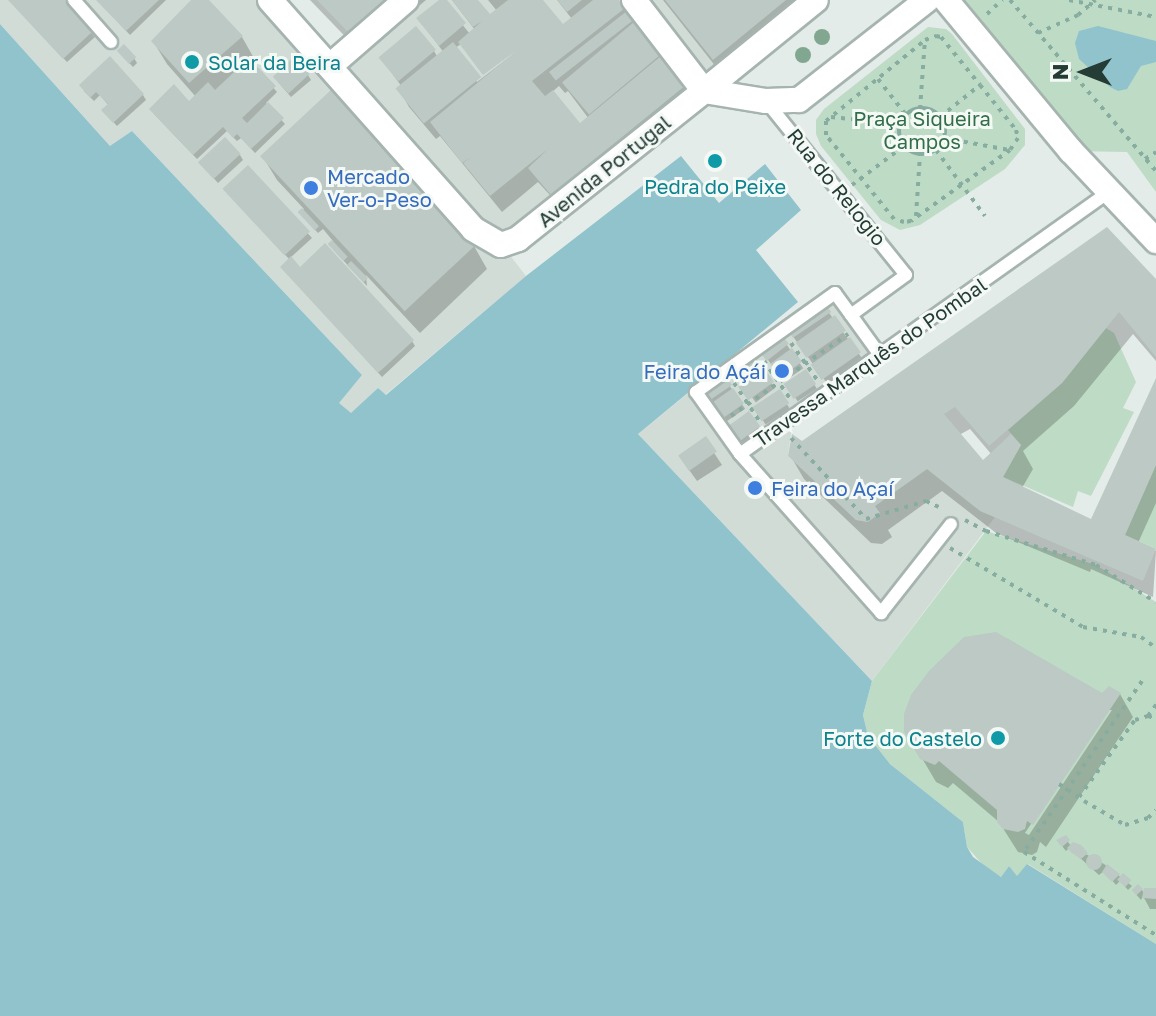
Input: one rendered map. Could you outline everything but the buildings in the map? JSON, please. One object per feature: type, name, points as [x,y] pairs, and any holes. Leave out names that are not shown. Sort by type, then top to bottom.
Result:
[{"type":"main road","points":[[270,0],[330,66],[406,0]]},
{"type":"main road","points":[[634,0],[704,91],[766,101],[799,100],[811,94],[927,0]]},
{"type":"main road","name":"Avenida Portugal","points":[[330,66],[473,229],[501,245],[518,239],[816,0]]},
{"type":"main road","points":[[946,0],[1109,192],[1156,241]]},
{"type":"lane","points":[[74,0],[111,42]]},
{"type":"lane","name":"Rua do Relogio","points":[[766,101],[906,275],[855,321]]},
{"type":"lane","name":"Travessa Marquês do Pombal","points":[[951,524],[881,613],[740,454],[1109,192]]},
{"type":"lane","points":[[740,454],[696,392],[782,330],[835,293],[880,355]]},
{"type":"path","points":[[1010,0],[1156,171]]},
{"type":"path","points":[[1069,0],[1093,2],[1156,17]]},
{"type":"path","points":[[1038,33],[1078,15],[1093,2]]},
{"type":"path","points":[[941,37],[1016,130],[1018,138],[1010,150],[916,217],[904,222],[894,219],[826,135],[826,121],[878,79],[925,40],[941,37]]},
{"type":"path","points":[[920,109],[925,40]]},
{"type":"path","points":[[878,79],[906,115]]},
{"type":"path","points":[[940,117],[980,85]]},
{"type":"path","points":[[920,109],[931,110],[940,117],[945,127],[944,138],[936,150],[920,154],[904,146],[900,124],[906,115],[920,109]]},
{"type":"path","points":[[831,117],[900,124]]},
{"type":"path","points":[[944,138],[1010,150]]},
{"type":"path","points":[[841,193],[904,146]]},
{"type":"path","points":[[936,150],[985,216]]},
{"type":"path","points":[[1145,159],[1156,152]]},
{"type":"path","points":[[916,217],[920,154]]},
{"type":"path","points":[[719,424],[806,363],[855,321]]},
{"type":"path","points":[[782,330],[827,393]]},
{"type":"path","points":[[756,349],[799,412]]},
{"type":"path","points":[[726,370],[768,434]]},
{"type":"path","points":[[970,560],[1083,627],[1141,637],[1156,648]]},
{"type":"path","points":[[1142,681],[1024,852],[1156,935]]},
{"type":"path","points":[[1082,799],[1125,730],[1135,720],[1148,716],[1156,705]]},
{"type":"path","points":[[1148,716],[1156,719]]},
{"type":"path","points":[[1059,784],[1125,825],[1148,818],[1156,810]]},
{"type":"shaded area","points":[[0,0],[268,0],[330,66],[406,0],[816,0],[502,245],[526,276],[385,395],[378,388],[351,414],[338,403],[362,375],[132,131],[111,147],[0,24]]},
{"type":"shaded area","name":"Feira do Açaí","points":[[835,293],[880,355],[794,412],[788,456],[856,520],[868,522],[875,506],[927,469],[980,510],[995,517],[872,681],[638,434],[703,381]]},
{"type":"green space","points":[[946,0],[1156,0],[1156,192],[1127,152],[1071,151]]},
{"type":"green space","name":"Praça Siqueira Campos","points":[[928,27],[946,29],[952,34],[1025,129],[1025,145],[1005,169],[920,225],[900,230],[881,220],[821,146],[816,134],[816,120],[824,109]]},
{"type":"green space","points":[[1106,328],[1114,333],[1136,382],[1123,408],[1134,412],[1091,496],[1078,491],[1073,507],[1003,477],[1021,445],[1008,430],[1062,383]]},
{"type":"green space","points":[[1156,465],[1156,549],[1125,535]]},
{"type":"green space","points":[[986,531],[1096,565],[1156,602],[1156,944],[1028,864],[1017,877],[1009,866],[1001,877],[984,866],[967,847],[963,822],[890,764],[868,736],[863,715],[872,681]]},
{"type":"water","points":[[0,24],[110,146],[132,131],[362,375],[339,403],[351,413],[378,388],[386,395],[526,276],[681,156],[719,203],[765,164],[801,210],[756,250],[798,302],[638,434],[872,681],[863,715],[868,736],[890,764],[963,822],[967,847],[973,857],[1001,877],[1009,866],[1017,876],[1027,864],[1156,944],[1156,1016],[0,1016]]},
{"type":"water","points":[[1098,26],[1156,41],[1156,62],[1141,66],[1127,89],[1118,91],[1110,87],[1079,59],[1075,43],[1079,31]]},
{"type":"place","name":"Solar da Beira","points":[[192,62]]},
{"type":"place","name":"Pedra do Peixe","points":[[715,161]]},
{"type":"place","name":"Mercado Ver-o-Peso","points":[[311,188]]},
{"type":"place","name":"Feira do Açái","points":[[782,371]]},
{"type":"place","name":"Feira do Açaí","points":[[755,488]]},
{"type":"place","name":"Forte do Castelo","points":[[998,738]]}]
